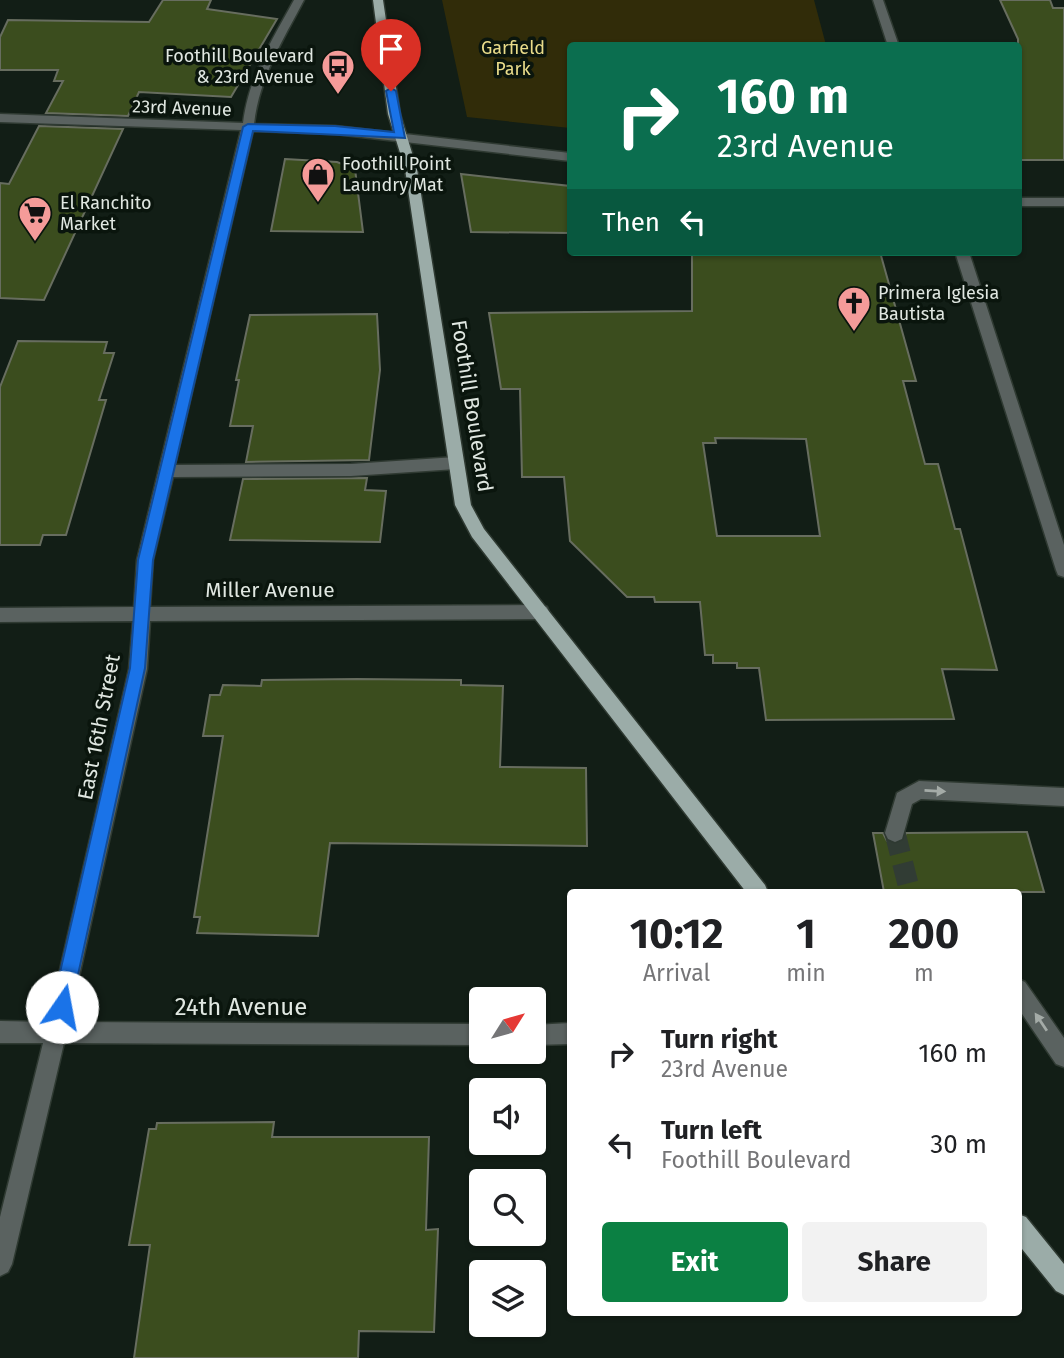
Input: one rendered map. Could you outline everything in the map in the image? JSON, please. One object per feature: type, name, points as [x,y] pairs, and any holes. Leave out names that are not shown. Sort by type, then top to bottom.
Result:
[{"type":"main road","name":"Foothill Boulevard","points":[[378,0],[394,114],[411,169],[463,505],[478,533],[756,889]]},
{"type":"main road","points":[[1022,1231],[1064,1283]]},
{"type":"street","name":"East 16th Street","points":[[0,1264],[56,1032],[138,668],[145,560],[248,127],[252,95],[263,68],[299,0]]},
{"type":"street","points":[[878,0],[893,42]]},
{"type":"street","name":"23rd Avenue","points":[[0,118],[335,130],[567,157]]},
{"type":"street","points":[[1022,202],[1064,202]]},
{"type":"street","points":[[963,256],[1064,570]]},
{"type":"street","points":[[166,471],[351,471],[456,463]]},
{"type":"street","name":"Miller Avenue","points":[[0,615],[140,612],[541,612]]},
{"type":"street","points":[[895,833],[904,799],[919,790],[1064,797]]},
{"type":"street","points":[[1022,995],[1064,1056]]},
{"type":"street","name":"24th Avenue","points":[[0,1032],[469,1035]]},
{"type":"street","points":[[546,1035],[567,1034]]},
{"type":"green space","name":"Garfield Park","points":[[442,0],[814,0],[825,42],[567,42],[567,128],[467,117]]},
{"type":"building","points":[[163,0],[211,0],[207,9],[277,19],[231,97],[139,92],[128,116],[46,113],[63,81],[54,81],[58,70],[0,70],[0,37],[8,20],[149,22]]},
{"type":"building","points":[[1000,0],[1050,0],[1053,8],[1064,8],[1064,160],[1022,160],[1022,42],[1018,42]]},
{"type":"building","name":"El Ranchito Market","points":[[39,126],[123,129],[44,300],[0,298],[0,183],[9,184]]},
{"type":"building","name":"Foothill Point Laundry Mat","points":[[285,159],[337,162],[355,169],[363,232],[271,231]]},
{"type":"building","points":[[461,174],[567,186],[567,233],[471,232]]},
{"type":"building","points":[[692,256],[881,256],[916,381],[903,381],[925,464],[938,464],[955,529],[960,529],[997,670],[942,669],[954,719],[766,720],[759,668],[737,668],[737,663],[713,663],[713,655],[705,655],[700,602],[655,602],[654,597],[627,597],[570,541],[564,477],[522,477],[520,389],[501,389],[489,313],[692,311]],"holes":[[[715,438],[806,439],[820,536],[717,536],[703,443],[716,443]]]},
{"type":"building","points":[[377,314],[380,370],[369,460],[246,462],[253,426],[230,426],[239,380],[236,380],[250,315]]},
{"type":"building","points":[[18,341],[107,342],[104,353],[114,353],[99,400],[106,400],[66,535],[43,535],[40,545],[0,545],[0,387]]},
{"type":"building","points":[[367,478],[365,490],[386,491],[380,542],[230,540],[243,479]]},
{"type":"building","points":[[262,680],[461,680],[461,685],[503,686],[500,767],[586,768],[587,846],[330,843],[318,936],[197,933],[200,917],[194,917],[223,736],[203,736],[210,695],[220,695],[223,685],[261,686]]},
{"type":"building","points":[[1027,832],[1044,892],[1022,892],[1022,889],[883,889],[873,833],[883,833],[887,841],[896,844],[903,841],[906,833]]},
{"type":"building","points":[[274,1122],[272,1137],[429,1137],[426,1230],[438,1229],[434,1332],[359,1331],[358,1358],[134,1358],[150,1245],[129,1245],[149,1129],[156,1129],[157,1123]]},
{"type":"tunnel","points":[[895,833],[909,889]]},
{"type":"place","name":"Foothill Boulevard & 23rd Avenue","points":[[338,96]]},
{"type":"place","name":"Foothill Point Laundry Mat","points":[[318,204]]},
{"type":"place","name":"El Ranchito Market","points":[[35,243]]},
{"type":"place","name":"Primera Iglesia Bautista","points":[[854,333]]},
{"type":"route","points":[[62,1007],[138,668],[145,560],[248,127],[335,130],[401,136],[391,91]]}]
